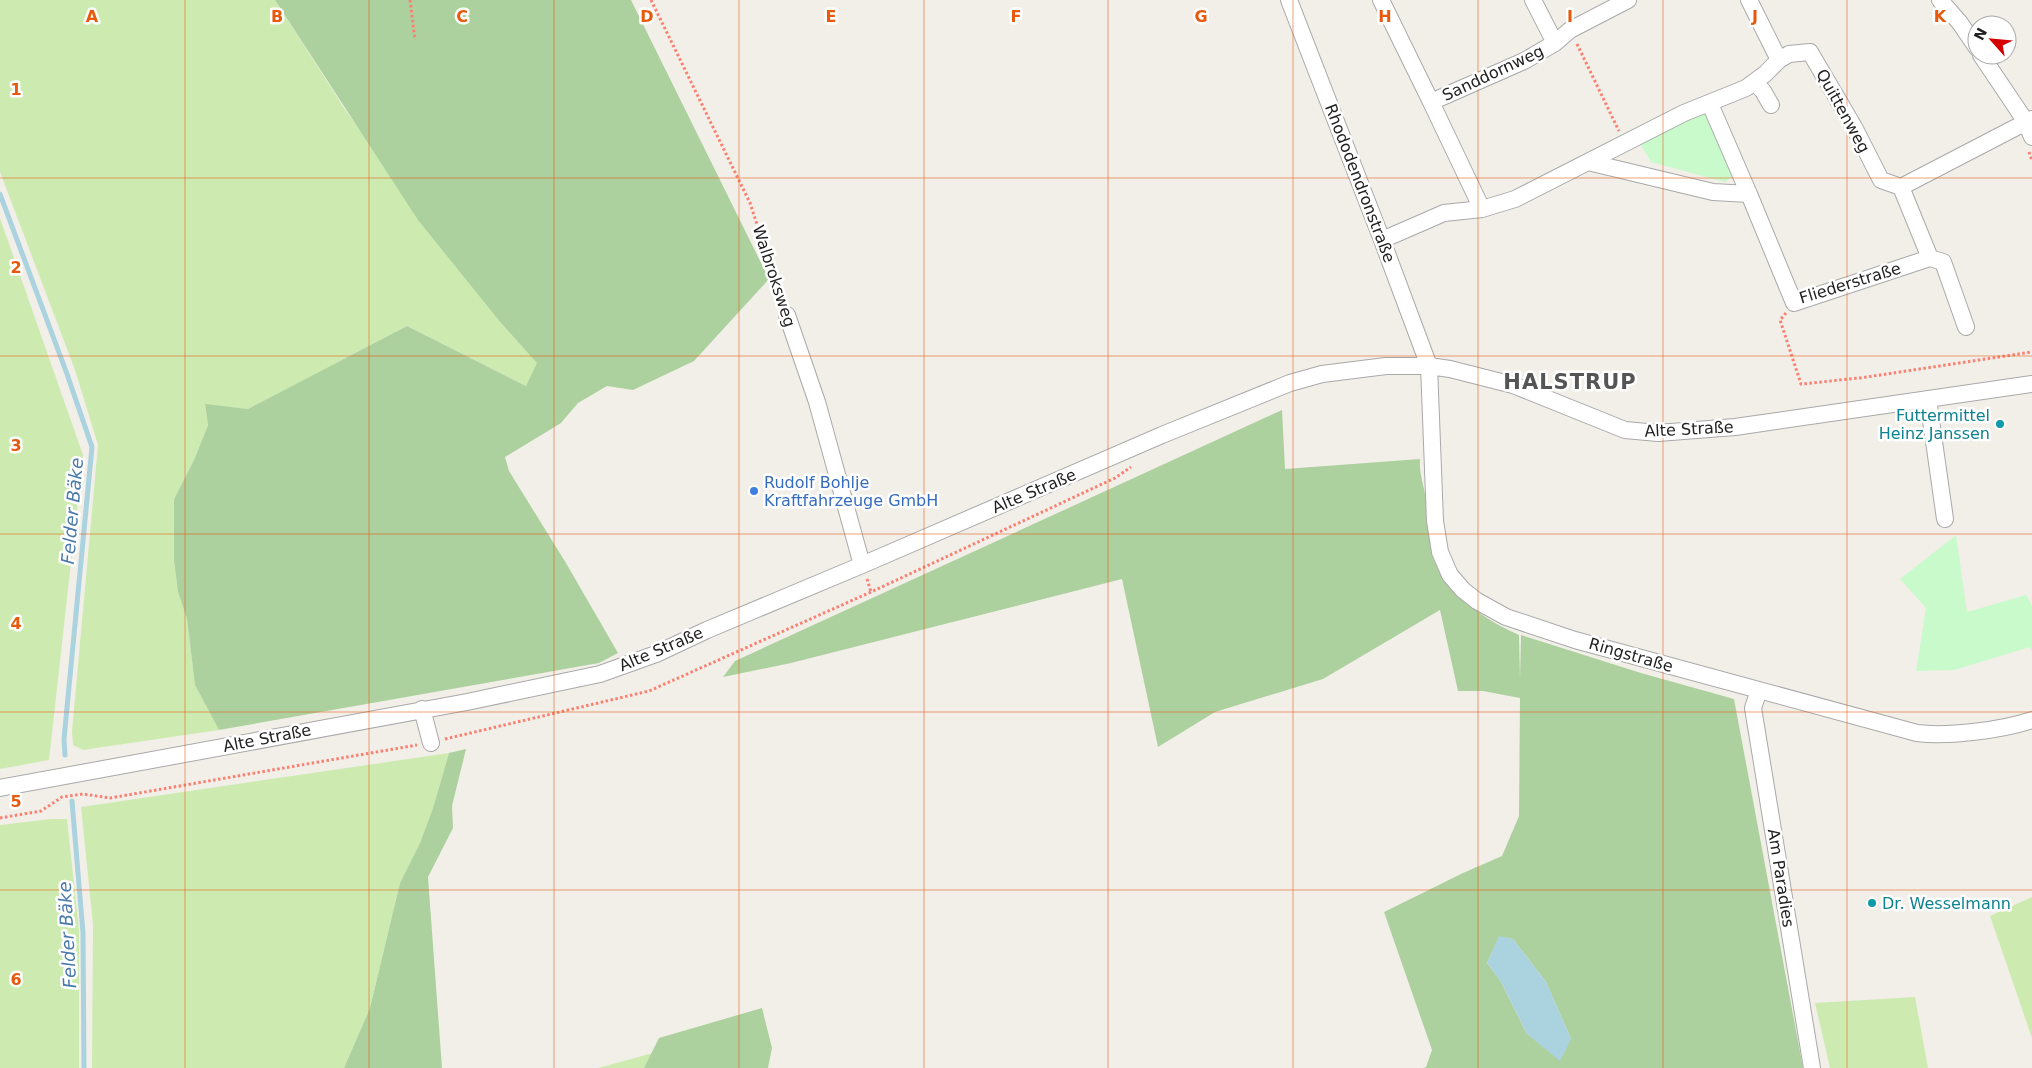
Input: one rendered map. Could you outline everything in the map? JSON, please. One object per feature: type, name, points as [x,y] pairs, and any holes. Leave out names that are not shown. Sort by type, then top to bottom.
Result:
[{"type":"street","name":"Rhododendronstraße","points":[[1289,0],[1429,366]]},
{"type":"street","name":"Sanddornweg","points":[[1381,0],[1482,209]]},
{"type":"street","name":"Sanddornweg","points":[[1533,0],[1555,43]]},
{"type":"street","name":"Sanddornweg","points":[[1431,102],[1524,61],[1555,43],[1570,30],[1628,0]]},
{"type":"street","points":[[1749,0],[1779,60]]},
{"type":"street","points":[[1940,0],[1967,33]]},
{"type":"street","name":"Quittenweg","points":[[1625,144],[1684,114],[1746,88],[1788,54],[1810,52],[1854,127],[1880,180],[1901,187]]},
{"type":"street","points":[[1966,327],[1943,262],[1930,258],[1901,187],[2030,126],[1989,65]]},
{"type":"street","points":[[1754,82],[1763,91],[1771,105]]},
{"type":"street","name":"Fliederstraße","points":[[1710,104],[1750,194],[1794,303],[1930,258]]},
{"type":"street","points":[[1382,240],[1444,213],[1482,209],[1515,199],[1625,144]]},
{"type":"street","points":[[1588,162],[1713,192],[1750,194]]},
{"type":"street","name":"Walbroksweg","points":[[787,315],[816,402],[862,565]]},
{"type":"street","name":"Alte Straße","points":[[0,788],[564,683],[600,674],[656,654],[707,630],[1162,435],[1290,383],[1322,374],[1367,367],[1429,366],[1464,372],[1494,379],[1613,426],[1644,433],[1735,427],[2032,384]]},
{"type":"street","name":"Ringstraße","points":[[1429,366],[1435,521],[1440,552],[1450,574],[1463,590],[1477,601],[1506,617],[1584,643],[1928,734],[1998,728],[2032,720]]},
{"type":"street","points":[[1928,399],[1945,519]]},
{"type":"street","name":"Am Paradies","points":[[1759,690],[1752,708],[1812,1068]]},
{"type":"street","points":[[422,709],[431,743]]},
{"type":"path","points":[[410,0],[415,40]]},
{"type":"path","name":"Walbroksweg","points":[[651,0],[750,203],[787,315]]},
{"type":"path","points":[[1570,30],[1625,144]]},
{"type":"path","points":[[1794,303],[1780,320],[1801,384],[2032,352]]},
{"type":"path","points":[[0,818],[41,811],[62,798],[83,794],[110,798]]},
{"type":"green space","points":[[0,0],[275,0],[346,111],[501,323],[538,363],[526,386],[407,326],[248,409],[205,405],[208,425],[194,460],[174,499],[174,561],[178,592],[187,619],[195,685],[219,730],[83,750],[73,745],[72,731],[98,445],[75,370],[0,172]]},
{"type":"green space","points":[[275,0],[631,0],[769,279],[694,361],[633,390],[607,386],[578,403],[561,423],[505,457],[509,471],[566,563],[618,653],[599,663],[219,730],[195,685],[187,619],[178,592],[174,561],[174,499],[194,460],[208,425],[205,404],[248,409],[407,326],[526,386],[537,363],[501,323],[418,220]]},
{"type":"green space","points":[[1703,111],[1735,175],[1725,182],[1651,162],[1639,142]]},
{"type":"green space","points":[[0,218],[83,455],[49,760],[0,769]]},
{"type":"green space","points":[[1282,410],[1285,469],[1420,459],[1434,561],[1449,584],[1466,602],[1496,624],[1519,635],[1520,679],[1521,635],[1641,673],[1734,699],[1803,1068],[1423,1068],[1426,1067],[1432,1050],[1384,912],[1502,856],[1519,816],[1520,698],[1483,691],[1458,691],[1440,610],[1323,679],[1215,712],[1158,747],[1122,579],[791,663],[723,677],[735,661]],"holes":[[[1499,937],[1513,939],[1546,982],[1571,1039],[1527,1034],[1500,980],[1487,963]]]},
{"type":"green space","points":[[1956,535],[1967,612],[2026,595],[2032,606],[2032,652],[2030,647],[1954,670],[1916,671],[1926,608],[1900,579]]},
{"type":"green space","points":[[466,749],[452,806],[453,828],[428,877],[442,1068],[344,1068],[370,1008],[400,883],[420,843],[433,808],[449,753]]},
{"type":"green space","points":[[449,753],[433,808],[420,843],[400,883],[370,1008],[344,1068],[92,1068],[93,925],[81,807]]},
{"type":"green space","points":[[67,819],[79,930],[79,1068],[0,1068],[0,825]]},
{"type":"green space","points":[[2032,897],[2032,1038],[1990,916]]},
{"type":"green space","points":[[1915,997],[1928,1068],[1830,1068],[1815,1003]]},
{"type":"green space","points":[[762,1008],[772,1048],[768,1068],[644,1068],[659,1038]]},
{"type":"green space","points":[[653,1053],[644,1068],[598,1068]]},
{"type":"water","points":[[1499,936],[1513,939],[1546,982],[1571,1039],[1560,1061],[1527,1034],[1500,980],[1487,963]]},
{"type":"waterway","name":"Felder Bäke","points":[[0,194],[92,447],[64,739],[65,755]]},
{"type":"waterway","name":"Felder Bäke","points":[[72,801],[83,933],[84,1068]]},
{"type":"place","name":"Futtermittel Heinz Janssen","points":[[2000,424]]},
{"type":"place","name":"Rudolf Bohlje Kraftfahrzeuge GmbH","points":[[754,491]]},
{"type":"place","name":"Dr. Wesselmann","points":[[1872,903]]},
{"type":"district","name":"HALSTRUP","points":[[1570,382]]}]
